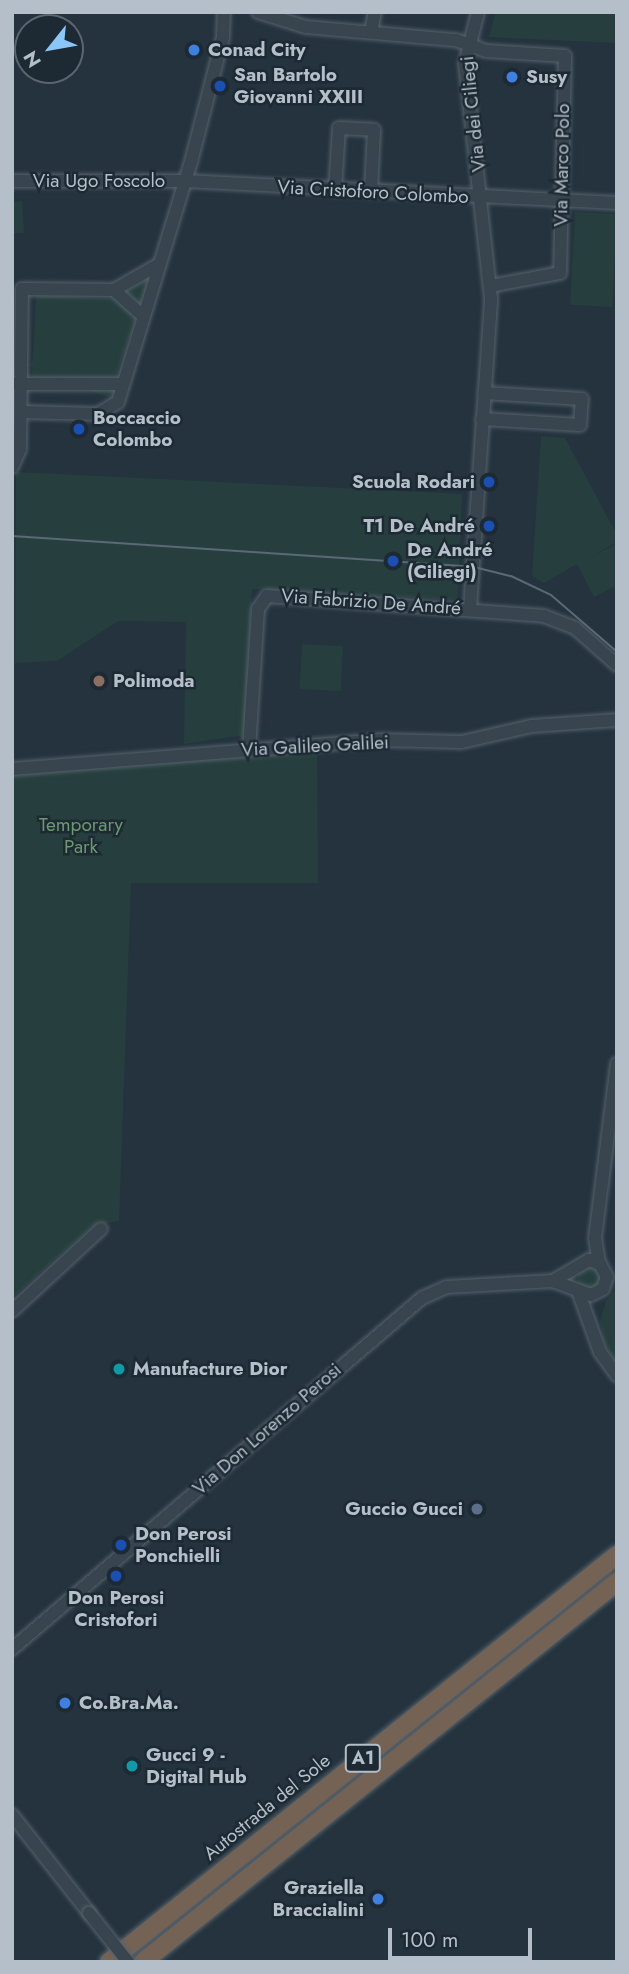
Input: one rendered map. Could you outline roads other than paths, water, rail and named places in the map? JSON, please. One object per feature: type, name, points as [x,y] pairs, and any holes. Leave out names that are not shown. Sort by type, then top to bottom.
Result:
[{"type":"highway","name":"Autostrada del Sole","points":[[109,1962],[617,1555]]},
{"type":"highway","name":"A1","points":[[143,1962],[617,1582]]},
{"type":"street","points":[[21,412],[102,413],[118,402],[185,181],[223,37],[224,12]]},
{"type":"street","name":"Via dei Ciliegi","points":[[258,12],[284,15],[306,27],[467,44],[465,64],[482,198],[490,293],[470,609]]},
{"type":"street","points":[[372,33],[375,12]]},
{"type":"street","points":[[467,44],[478,12]]},
{"type":"street","name":"Via Marco Polo","points":[[467,44],[484,50],[565,56],[560,274],[490,293]]},
{"type":"street","points":[[335,190],[339,128],[374,130],[371,191]]},
{"type":"street","name":"Via Ugo Foscolo","points":[[12,181],[185,181]]},
{"type":"street","name":"Via Cristoforo Colombo","points":[[185,181],[617,203]]},
{"type":"street","points":[[12,467],[20,449],[17,289],[114,290],[158,265]]},
{"type":"street","points":[[114,290],[143,316]]},
{"type":"street","points":[[17,384],[123,384]]},
{"type":"street","points":[[482,419],[580,425],[582,400],[484,393]]},
{"type":"street","name":"Via Fabrizio De André","points":[[249,749],[261,598],[470,609],[562,621],[617,665]]},
{"type":"street","name":"Via Galileo Galilei","points":[[12,769],[379,740],[462,742],[532,726],[617,720]]},
{"type":"street","points":[[577,1290],[589,1295],[603,1289],[607,1276],[599,1263],[595,1238],[617,1063]]},
{"type":"street","points":[[12,1311],[101,1229]]},
{"type":"street","points":[[595,1238],[572,1276],[600,1352],[617,1376]]},
{"type":"street","points":[[580,1264],[599,1263]]},
{"type":"street","name":"Via Don Lorenzo Perosi","points":[[553,1280],[580,1264]]},
{"type":"street","name":"Via Don Lorenzo Perosi","points":[[12,1649],[422,1298],[453,1286],[553,1280],[577,1290]]},
{"type":"street","points":[[12,1815],[128,1962]]},
{"type":"tram line","points":[[12,536],[474,567],[511,576],[551,595],[617,652]]},
{"type":"place","name":"Conad City","points":[[194,50]]},
{"type":"place","name":"Susy","points":[[512,77]]},
{"type":"place","name":"San Bartolo Giovanni XXIII","points":[[220,86]]},
{"type":"place","name":"Boccaccio Colombo","points":[[79,429]]},
{"type":"place","name":"Scuola Rodari","points":[[489,482]]},
{"type":"place","name":"T1 De André","points":[[489,526]]},
{"type":"place","name":"De André (Ciliegi)","points":[[393,561]]},
{"type":"place","name":"Polimoda","points":[[99,681]]},
{"type":"place","name":"Manufacture Dior","points":[[119,1369]]},
{"type":"place","name":"Guccio Gucci","points":[[477,1509]]},
{"type":"place","name":"Don Perosi Ponchielli","points":[[121,1545]]},
{"type":"place","name":"Don Perosi Cristofori","points":[[116,1576]]},
{"type":"place","name":"Co.Bra.Ma.","points":[[65,1703]]},
{"type":"place","name":"Gucci 9 - Digital Hub","points":[[132,1766]]},
{"type":"place","name":"Graziella Braccialini","points":[[378,1899]]},
{"type":"park label","name":"Temporary Park","points":[[81,836]]}]
